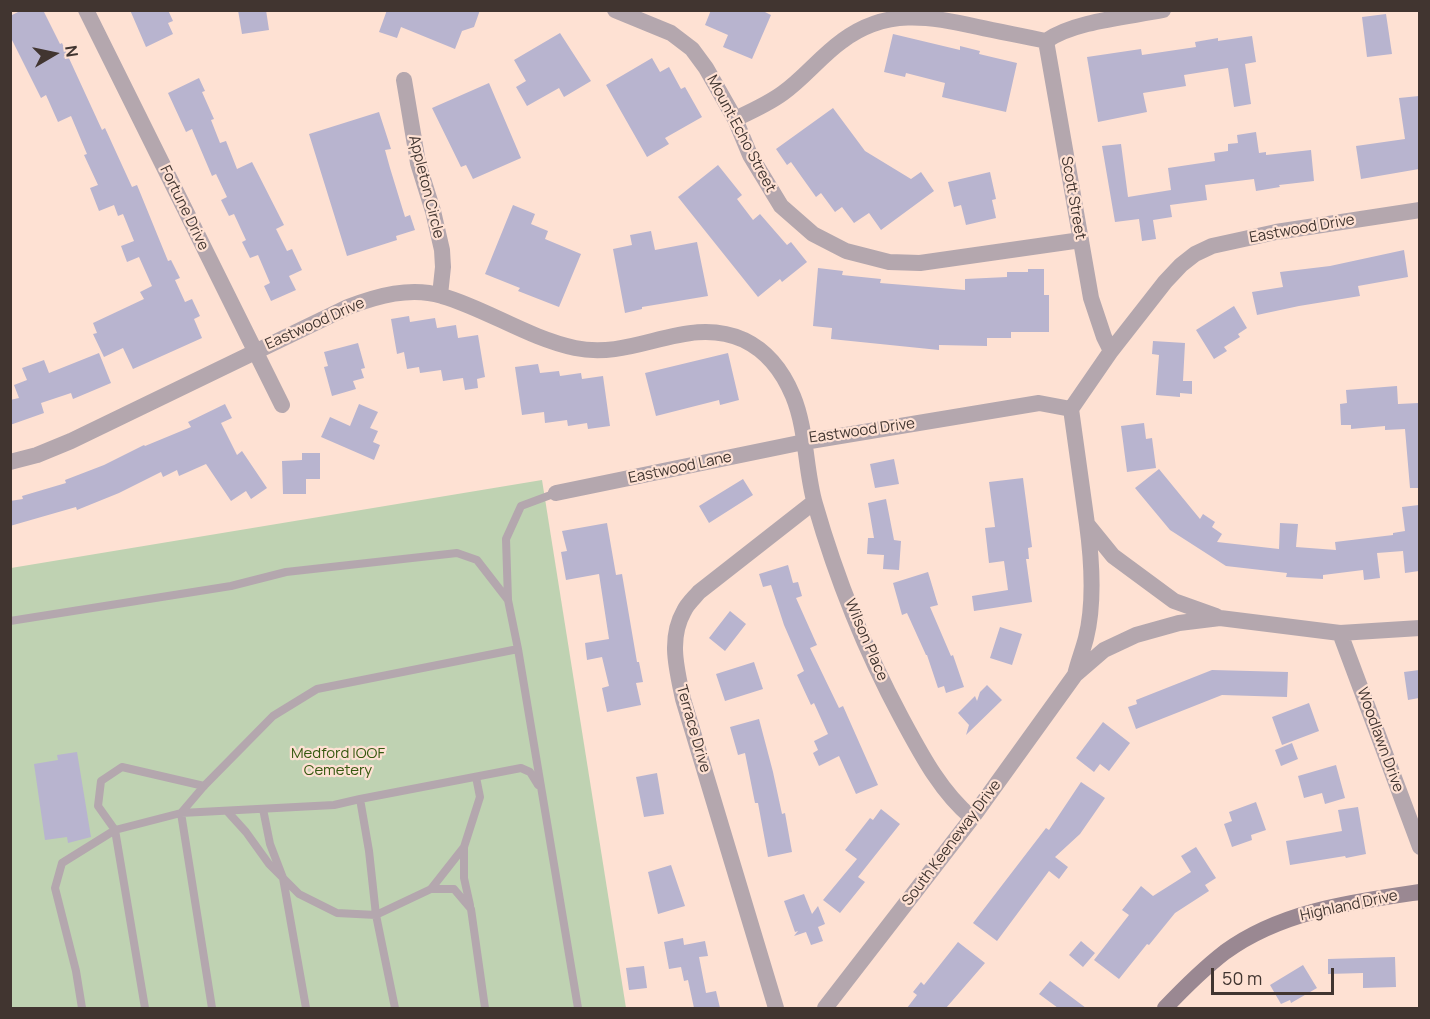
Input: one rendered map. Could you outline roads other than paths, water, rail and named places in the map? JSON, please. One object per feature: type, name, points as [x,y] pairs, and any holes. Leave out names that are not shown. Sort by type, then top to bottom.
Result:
[{"type":"main road","name":"Highland Drive","points":[[1165,1008],[1211,963],[1241,942],[1267,928],[1295,917],[1337,906],[1419,892]]},
{"type":"street","name":"Fortune Drive","points":[[86,10],[282,405]]},
{"type":"street","name":"Mount Echo Street","points":[[615,10],[671,33],[692,49],[706,68],[735,119],[750,155],[781,206],[813,234],[846,251],[889,262],[920,264],[1081,240]]},
{"type":"street","points":[[735,119],[785,92],[825,54],[858,31],[901,17],[930,14],[1046,41],[1057,33],[1073,28],[1163,10]]},
{"type":"street","name":"Scott Street","points":[[1046,41],[1091,298],[1111,351]]},
{"type":"street","name":"Appleton Circle","points":[[404,80],[418,164],[433,211],[442,250],[440,295]]},
{"type":"street","name":"Eastwood Drive","points":[[10,462],[37,455],[71,441],[365,300],[400,292],[440,295],[549,340],[575,348],[600,351],[620,350],[688,332],[711,331],[745,341],[759,349],[784,377],[794,398],[804,442],[1039,403],[1071,409],[1111,351],[1173,273],[1196,254],[1212,246],[1276,232],[1419,210]]},
{"type":"street","points":[[1071,409],[1092,560],[1087,636],[1075,675]]},
{"type":"street","name":"Eastwood Lane","points":[[556,493],[804,442]]},
{"type":"street","name":"Wilson Place","points":[[804,442],[814,502],[864,642],[889,695],[935,777],[957,805],[972,818]]},
{"type":"street","name":"Terrace Drive","points":[[776,1008],[683,699],[674,644],[684,610],[699,592],[814,502]]},
{"type":"street","points":[[1087,524],[1113,556],[1174,601],[1220,618],[1340,633],[1419,628]]},
{"type":"street","points":[[1075,675],[1104,650],[1136,635],[1179,623],[1220,618]]},
{"type":"street","name":"Woodlawn Drive","points":[[1340,633],[1419,847]]},
{"type":"street","name":"South Keeneway Drive","points":[[825,1008],[972,818],[1075,675]]},
{"type":"lane","points":[[556,493],[521,506],[517,514],[506,539],[508,600],[578,1008]]},
{"type":"lane","points":[[10,621],[231,586],[286,572],[457,553],[477,560],[508,600]]},
{"type":"lane","points":[[212,1008],[181,813],[204,786],[273,716],[317,689],[518,649]]},
{"type":"lane","points":[[145,1008],[115,830],[99,806],[101,781],[122,767],[204,786]]},
{"type":"lane","points":[[82,1008],[76,971],[55,888],[62,864],[115,830],[181,813],[334,805],[521,768],[530,772],[541,790]]},
{"type":"lane","points":[[476,777],[480,797],[464,847],[464,878],[471,909],[485,1008]]},
{"type":"lane","points":[[360,799],[369,851],[376,915],[395,1008]]},
{"type":"lane","points":[[263,809],[270,844],[283,878],[306,1008]]},
{"type":"lane","points":[[227,811],[246,832],[269,864],[299,894],[337,912],[376,915],[431,889],[454,889],[471,909]]},
{"type":"lane","points":[[431,889],[464,847]]},
{"type":"park label","name":"Medford IOOF Cemetery","points":[[338,762]]}]
